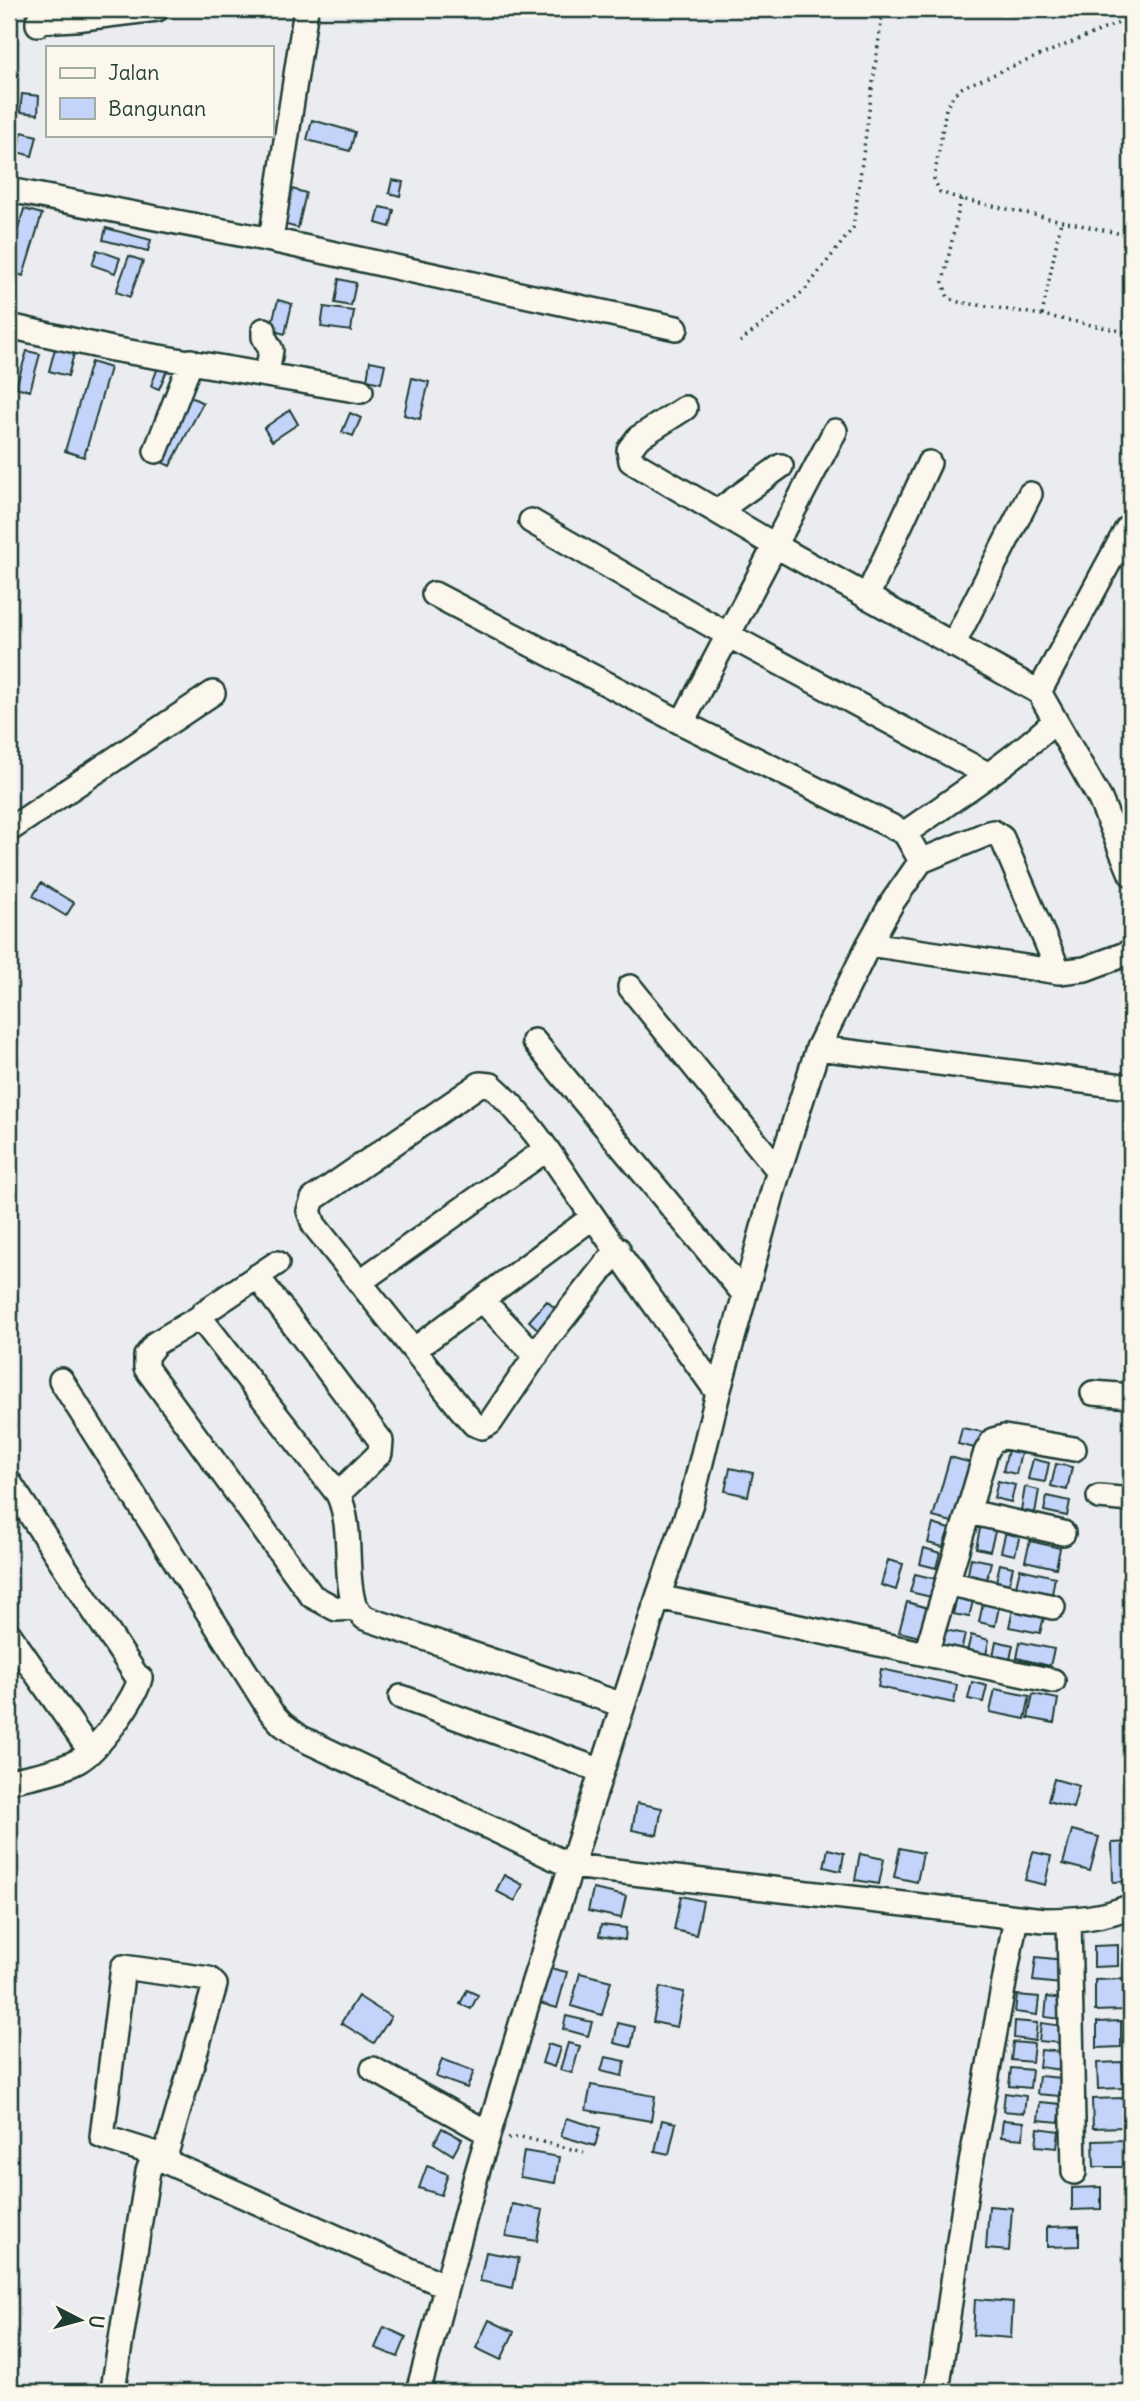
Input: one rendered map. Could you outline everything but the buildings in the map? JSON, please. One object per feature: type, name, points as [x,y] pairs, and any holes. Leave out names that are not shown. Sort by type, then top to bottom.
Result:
[{"type":"street","points":[[38,23],[157,9]]},
{"type":"street","points":[[271,240],[306,9]]},
{"type":"street","points":[[9,190],[271,240],[676,328]]},
{"type":"street","points":[[9,326],[112,349],[361,391]]},
{"type":"street","points":[[264,330],[264,337],[271,350],[267,375]]},
{"type":"street","points":[[156,450],[191,361]]},
{"type":"street","points":[[685,408],[638,438],[629,450],[631,461],[776,546],[1039,692],[1100,799],[1131,874]]},
{"type":"street","points":[[682,723],[835,430]]},
{"type":"street","points":[[867,597],[929,463]]},
{"type":"street","points":[[718,511],[781,466]]},
{"type":"street","points":[[953,645],[1030,494]]},
{"type":"street","points":[[531,521],[728,635],[989,775]]},
{"type":"street","points":[[1039,692],[1127,529]]},
{"type":"street","points":[[434,594],[682,723],[905,833],[921,861]]},
{"type":"street","points":[[9,830],[213,693]]},
{"type":"street","points":[[905,833],[989,775],[1055,721]]},
{"type":"street","points":[[418,2392],[488,2133],[571,1866],[691,1503],[744,1294],[818,1048],[869,944],[893,901],[921,861],[989,833],[993,832],[1002,838],[1059,972]]},
{"type":"street","points":[[869,944],[1059,972],[1084,969],[1131,952]]},
{"type":"street","points":[[630,986],[779,1171]]},
{"type":"street","points":[[534,1041],[744,1294]]},
{"type":"street","points":[[818,1048],[1131,1087]]},
{"type":"street","points":[[618,1249],[549,1336],[485,1427],[474,1424],[311,1220],[309,1211],[313,1199],[482,1083],[491,1085],[547,1149],[593,1217],[618,1249],[718,1393]]},
{"type":"street","points":[[361,1281],[547,1149]]},
{"type":"street","points":[[415,1349],[593,1217]]},
{"type":"street","points":[[277,1263],[202,1316],[156,1343],[146,1356],[146,1367],[312,1595],[336,1609],[355,1608]]},
{"type":"street","points":[[257,1276],[382,1441],[380,1452],[338,1494]]},
{"type":"street","points":[[482,1300],[536,1356]]},
{"type":"street","points":[[202,1316],[204,1325],[338,1494],[345,1510],[346,1552],[355,1608],[365,1618],[623,1706]]},
{"type":"street","points":[[61,1380],[271,1712],[301,1738],[571,1866],[1016,1917],[1069,1920],[1102,1917],[1131,1906]]},
{"type":"street","points":[[1093,1393],[1131,1396]]},
{"type":"street","points":[[926,1654],[986,1452],[996,1438],[1074,1449]]},
{"type":"street","points":[[9,1482],[135,1675],[141,1678],[138,1690],[114,1726],[79,1761],[45,1773],[9,1781]]},
{"type":"street","points":[[1099,1497],[1131,1500]]},
{"type":"street","points":[[969,1513],[1063,1533]]},
{"type":"street","points":[[947,1583],[1053,1607]]},
{"type":"street","points":[[658,1597],[1053,1681]]},
{"type":"street","points":[[9,1633],[90,1751]]},
{"type":"street","points":[[401,1696],[602,1771]]},
{"type":"street","points":[[937,2392],[967,2185],[1016,1917]]},
{"type":"street","points":[[1069,1920],[1074,2172]]},
{"type":"street","points":[[166,2157],[215,1985],[209,1979],[122,1967],[102,2137],[166,2157],[176,2167],[446,2286]]},
{"type":"street","points":[[373,2069],[488,2133]]},
{"type":"street","points":[[113,2389],[148,2171],[152,2162],[166,2157]]},
{"type":"path","points":[[740,342],[806,290],[853,228],[883,9]]},
{"type":"path","points":[[1131,18],[963,87],[954,94],[946,109],[934,179],[940,192],[961,199],[1131,236]]},
{"type":"path","points":[[961,199],[943,282],[950,300],[1131,333]]},
{"type":"path","points":[[1042,315],[1061,221]]},
{"type":"path","points":[[488,2133],[506,2140],[521,2137],[584,2152]]}]
